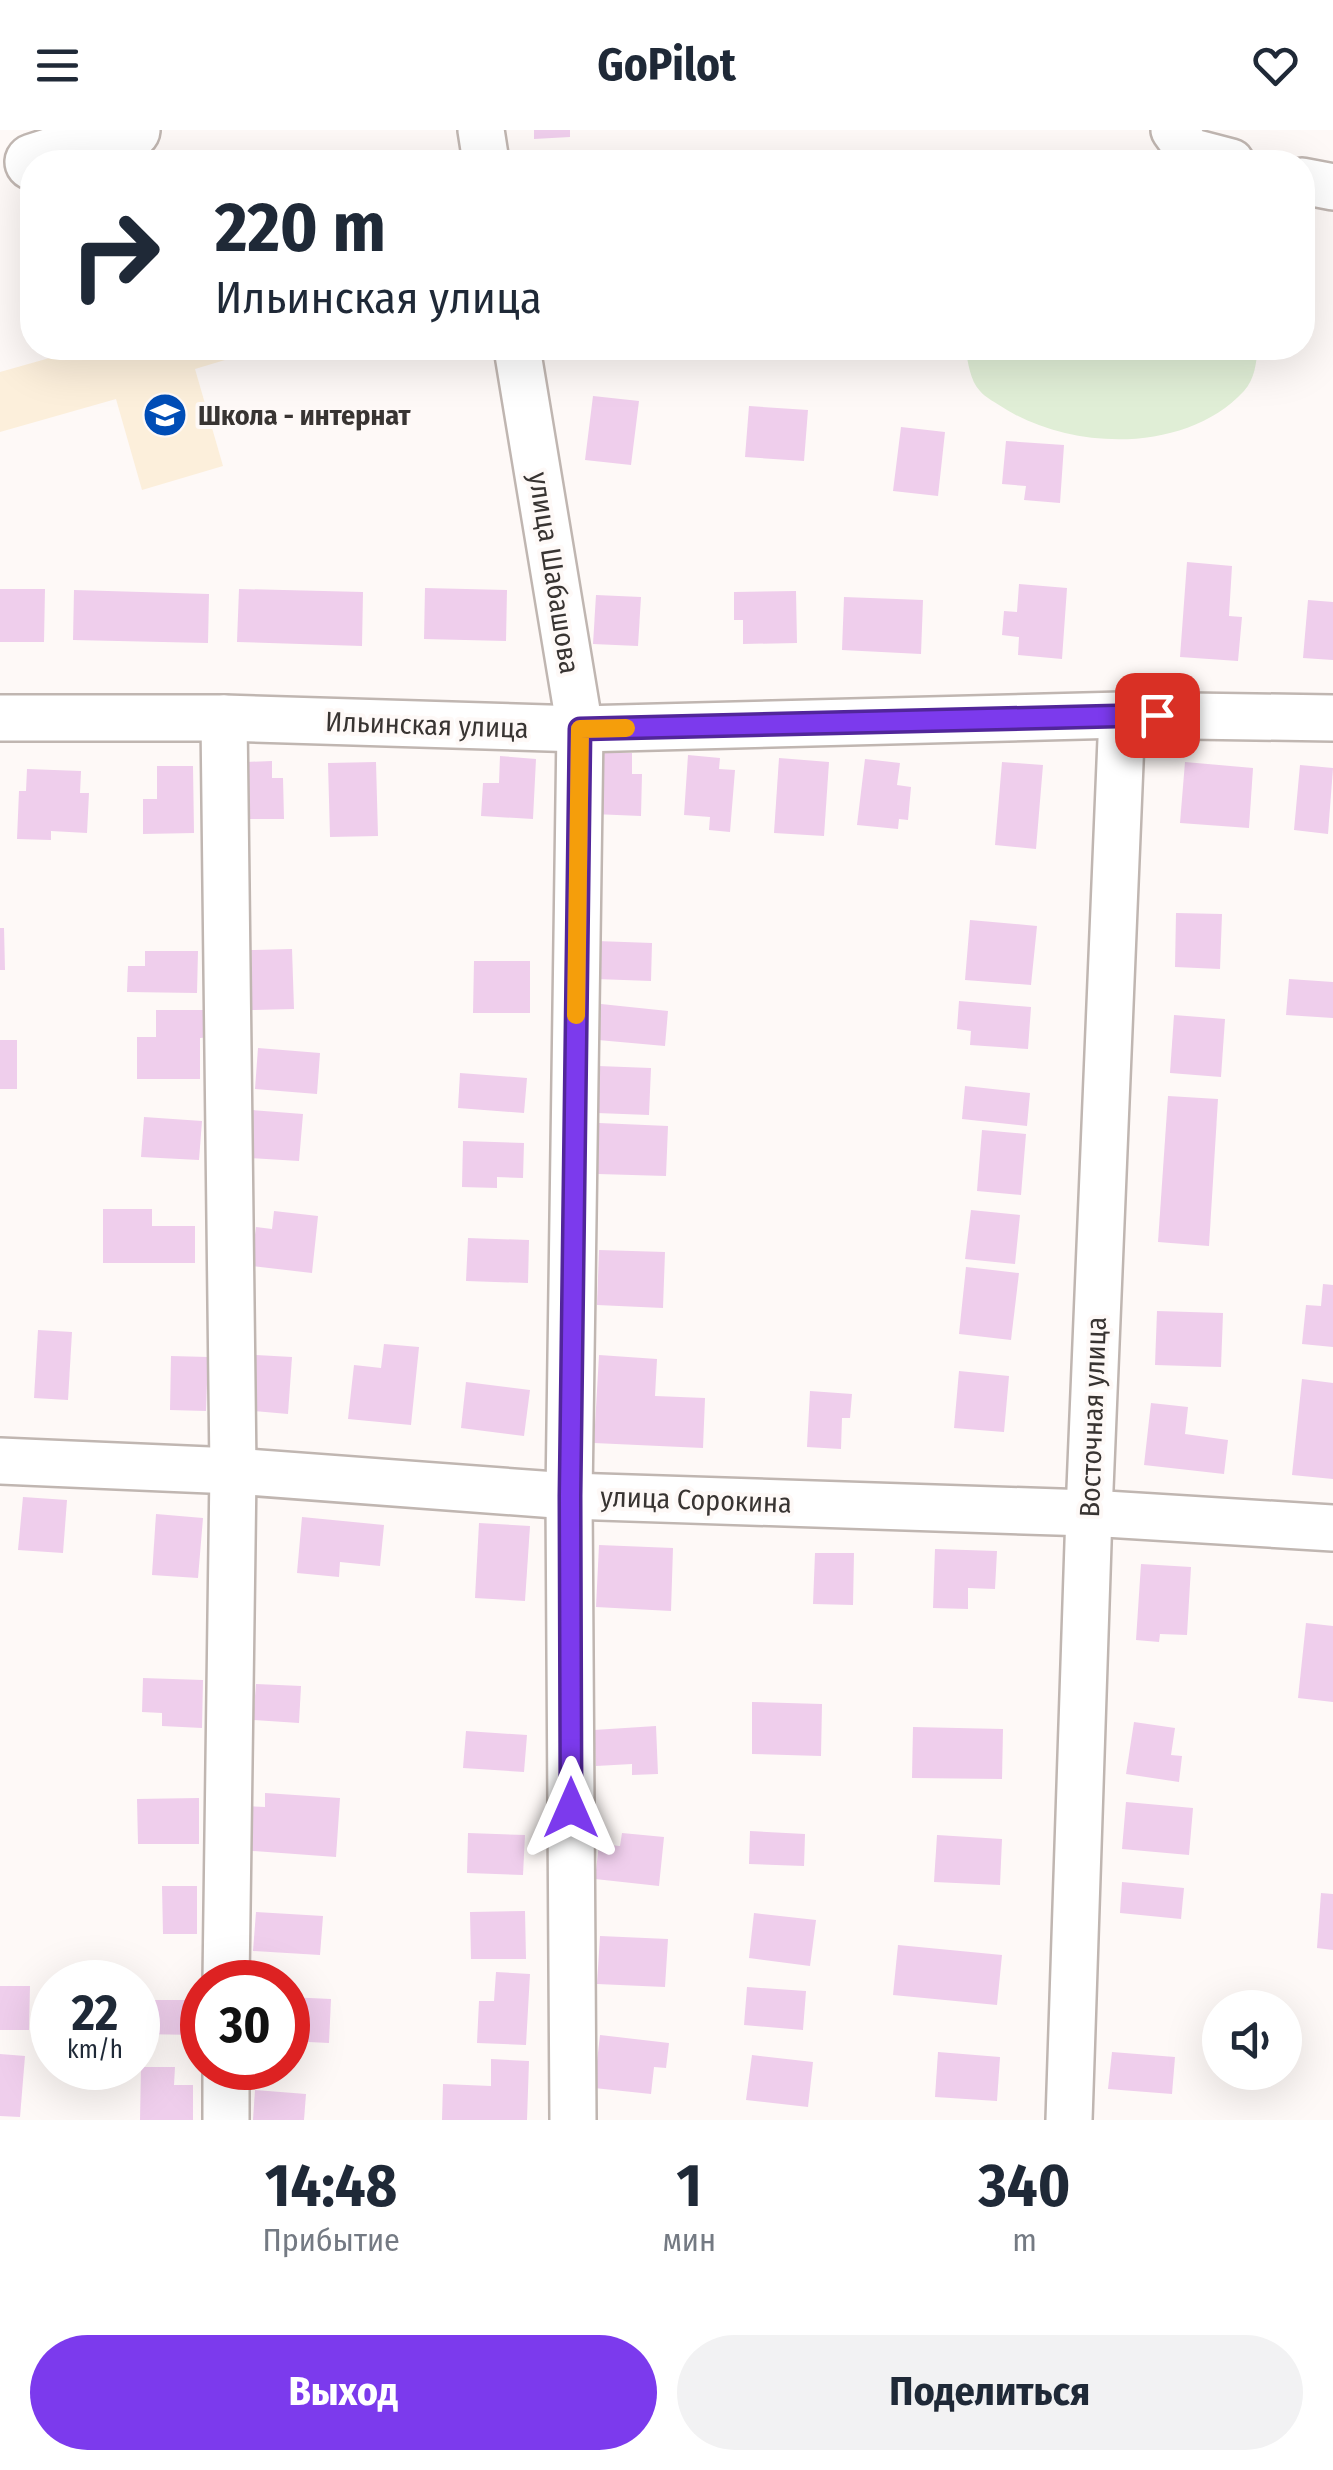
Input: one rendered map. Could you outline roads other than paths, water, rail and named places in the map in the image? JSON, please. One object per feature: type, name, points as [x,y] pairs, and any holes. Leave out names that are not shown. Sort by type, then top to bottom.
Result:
[{"type":"main road","points":[[72,150],[132,130]]},
{"type":"street","name":"улица Шабашова","points":[[519,360],[580,729],[570,1496],[573,2120]]},
{"type":"street","name":"Ильинская улица","points":[[0,718],[224,718],[580,729],[1122,714],[1333,718]]},
{"type":"street","name":"Восточная улица","points":[[1069,2120],[1122,714]]},
{"type":"street","points":[[224,718],[233,1471],[226,1960]]},
{"type":"street","name":"улица Сорокина","points":[[0,1461],[233,1471],[570,1496],[1089,1514],[1333,1528]]},
{"type":"street","points":[[226,2090],[226,2120]]},
{"type":"place","name":"Школа - интернат","points":[[165,415]]}]
